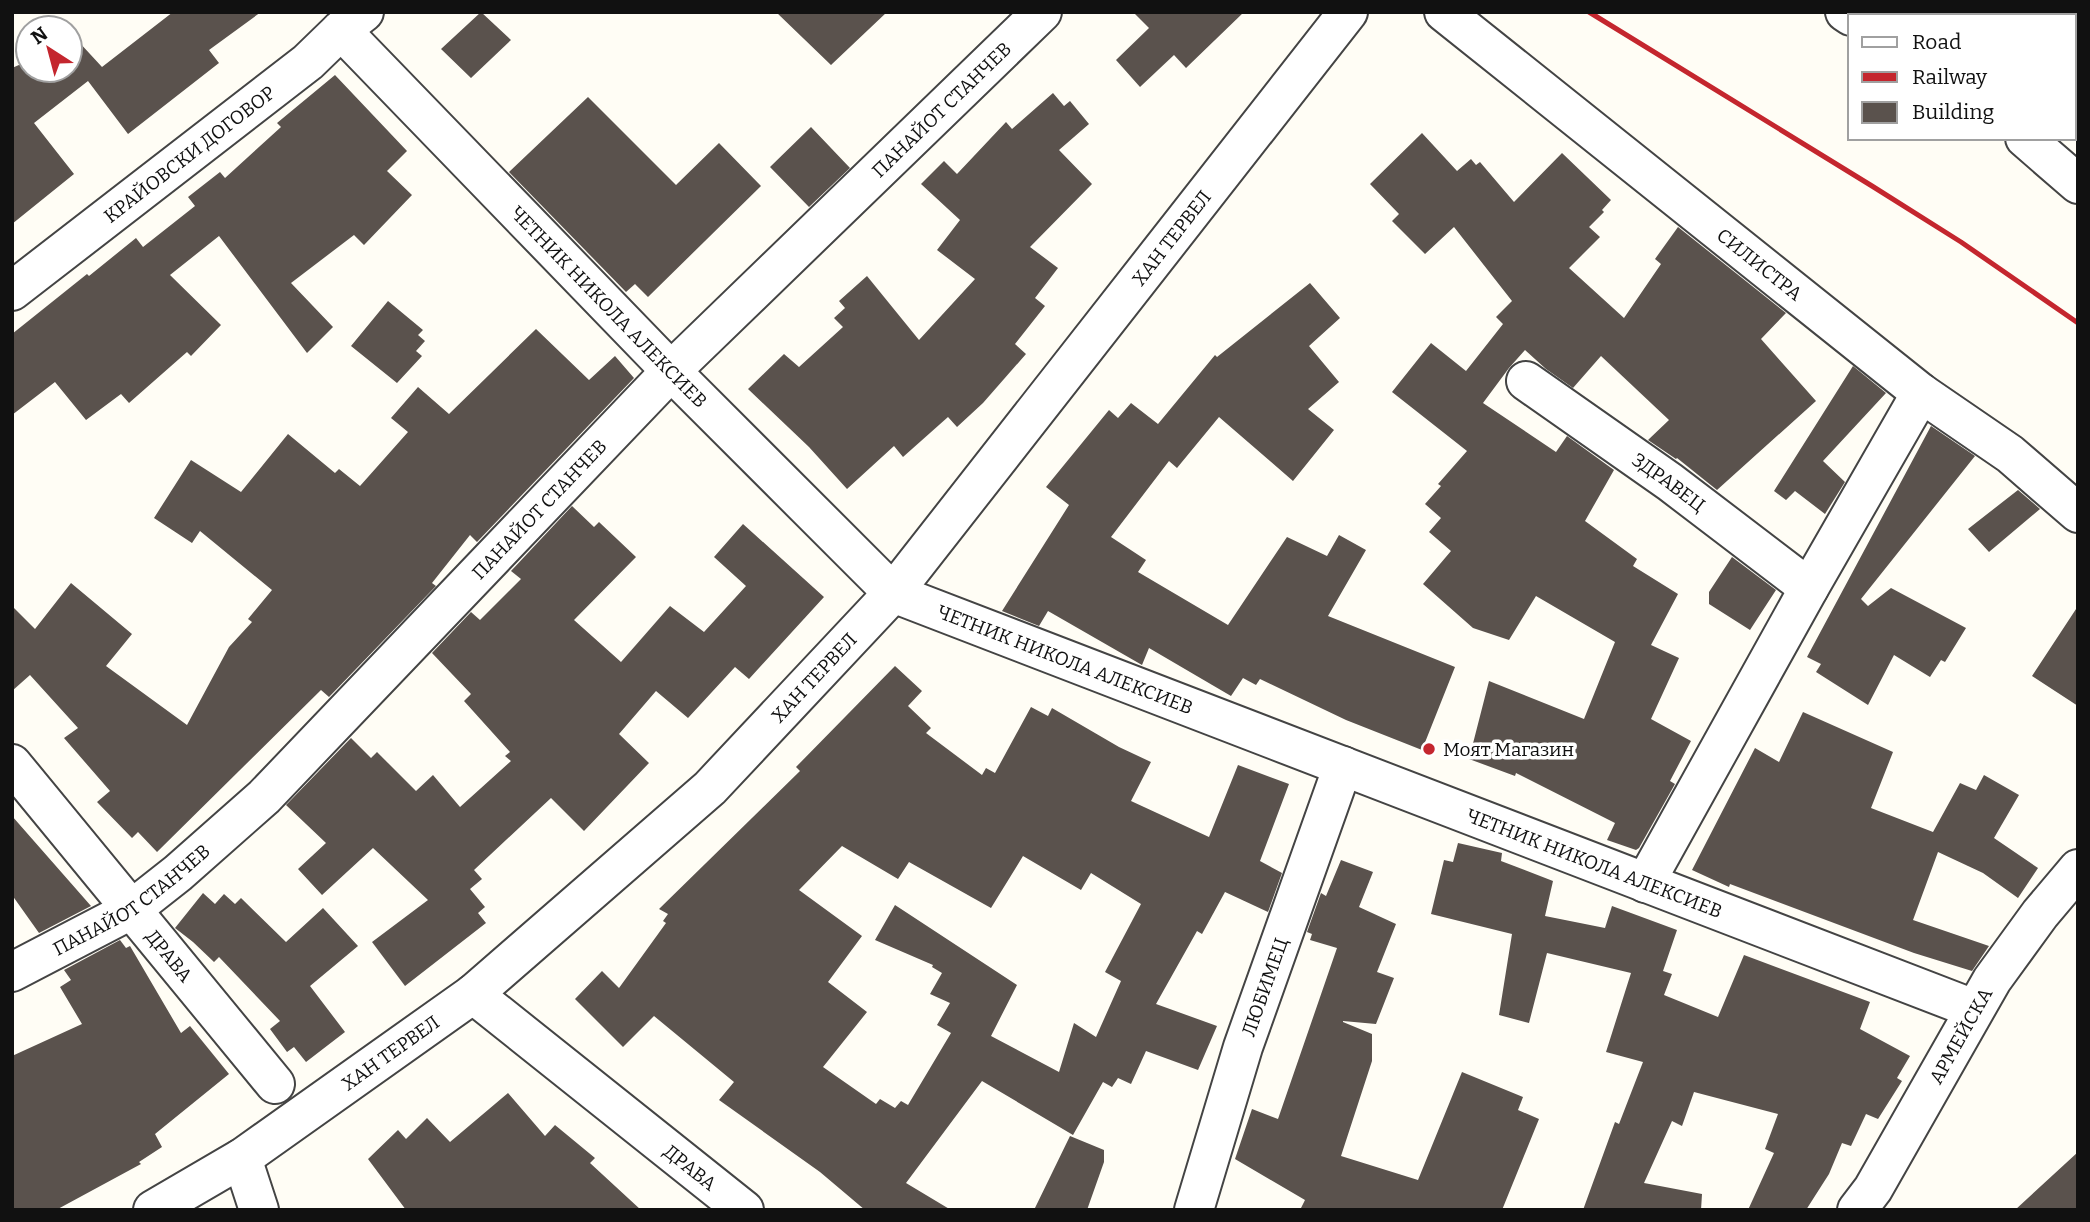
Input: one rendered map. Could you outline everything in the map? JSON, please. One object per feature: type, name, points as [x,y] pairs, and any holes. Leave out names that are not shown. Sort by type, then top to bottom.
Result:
[{"type":"street","name":"ПАНАЙОТ СТАНЧЕВ","points":[[12,972],[131,910],[264,797],[671,372],[1042,12]]},
{"type":"street","name":"ХАН ТЕРВЕЛ","points":[[153,1210],[242,1158],[473,994],[710,788],[893,593],[1348,12]]},
{"type":"street","name":"СИЛИСТРА","points":[[1444,12],[1922,393],[2010,454],[2078,513]]},
{"type":"street","name":"ЧЕТНИК НИКОЛА АЛЕКСИЕВ","points":[[352,21],[671,372],[893,593],[1975,1009]]},
{"type":"street","name":"КРАЙОВСКИ ДОГОВОР","points":[[12,291],[307,62],[352,21]]},
{"type":"street","points":[[2027,140],[2078,184]]},
{"type":"street","name":"ЗДРАВЕЦ","points":[[1526,381],[1670,482],[1809,588]]},
{"type":"street","points":[[1645,883],[1809,588],[1922,393]]},
{"type":"street","name":"ДРАВА","points":[[12,764],[275,1084]]},
{"type":"street","name":"ЛЮБИМЕЦ","points":[[1194,1210],[1242,1047],[1343,766]]},
{"type":"street","name":"АРМЕЙСКА","points":[[1874,1203],[1992,980],[2078,869]]},
{"type":"street","name":"ДРАВА","points":[[473,994],[744,1210]]},
{"type":"street","points":[[242,1158],[259,1210]]},
{"type":"building","points":[[173,12],[261,12],[209,50],[219,63],[128,134],[88,81],[34,123],[74,174],[12,224],[12,68],[14,67],[14,84],[84,84],[84,48],[102,67]]},
{"type":"building","points":[[481,12],[511,40],[471,78],[441,49]]},
{"type":"building","points":[[776,12],[887,12],[831,65]]},
{"type":"building","points":[[1133,12],[1244,12],[1186,68],[1174,55],[1140,87],[1116,60],[1149,28]]},
{"type":"building","points":[[335,75],[407,151],[387,171],[412,195],[364,245],[354,235],[291,283],[333,327],[307,353],[219,236],[170,275],[221,325],[191,356],[187,352],[129,403],[121,394],[86,420],[55,382],[12,415],[12,334],[136,238],[143,247],[195,206],[188,197],[220,172],[225,178],[281,127],[277,123]]},
{"type":"building","points":[[1053,93],[1064,106],[1070,101],[1089,124],[1059,150],[1092,184],[1030,247],[1058,268],[1035,298],[1045,306],[1015,344],[1026,354],[983,403],[957,427],[948,417],[903,457],[894,446],[847,489],[809,447],[748,389],[784,354],[799,367],[843,327],[834,318],[845,308],[839,301],[867,276],[919,340],[975,279],[937,250],[960,220],[921,184],[944,161],[957,174],[1006,122],[1012,129]]},
{"type":"building","points":[[588,97],[676,185],[719,143],[761,186],[648,297],[635,284],[626,292],[509,172]]},
{"type":"building","points":[[811,127],[850,168],[809,207],[770,167]]},
{"type":"building","points":[[1422,133],[1457,171],[1471,159],[1476,165],[1480,162],[1514,202],[1562,153],[1611,200],[1602,210],[1604,212],[1589,227],[1600,237],[1569,268],[1624,318],[1661,264],[1655,259],[1678,227],[1786,313],[1761,339],[1816,401],[1717,490],[1677,458],[1648,440],[1669,420],[1601,356],[1573,388],[1525,350],[1483,403],[1556,452],[1567,436],[1614,470],[1585,521],[1637,559],[1633,566],[1678,594],[1651,645],[1679,658],[1651,719],[1691,741],[1670,781],[1675,784],[1636,850],[1607,840],[1615,823],[1516,773],[1515,776],[1469,759],[1489,681],[1584,719],[1615,642],[1536,596],[1509,640],[1473,628],[1423,584],[1451,551],[1429,532],[1441,518],[1425,504],[1441,486],[1438,484],[1467,451],[1392,392],[1431,343],[1466,371],[1503,324],[1496,317],[1512,301],[1454,227],[1425,254],[1392,221],[1399,214],[1370,184]]},
{"type":"building","points":[[1310,283],[1340,318],[1309,346],[1339,382],[1308,409],[1334,430],[1293,481],[1219,417],[1177,468],[1169,461],[1111,537],[1146,560],[1138,572],[1228,625],[1287,537],[1327,556],[1339,535],[1366,550],[1328,616],[1455,667],[1422,750],[1346,720],[1260,679],[1256,685],[1243,678],[1231,696],[1149,648],[1142,665],[1048,611],[1039,626],[1002,611],[1069,505],[1046,487],[1109,410],[1118,418],[1131,403],[1158,424],[1215,355],[1217,357]]},
{"type":"building","points":[[388,301],[423,330],[418,335],[425,341],[416,351],[422,356],[397,383],[351,346]]},
{"type":"building","points":[[536,329],[589,380],[615,356],[634,378],[477,542],[470,535],[432,583],[436,586],[329,697],[321,690],[157,852],[138,832],[132,838],[97,802],[110,791],[64,738],[78,728],[30,675],[12,691],[12,606],[35,629],[71,583],[132,634],[106,666],[187,725],[229,647],[252,622],[248,619],[272,590],[200,531],[192,543],[154,518],[191,460],[241,492],[288,434],[335,473],[339,469],[360,486],[408,432],[391,418],[418,387],[449,414]]},
{"type":"building","points":[[1853,366],[1886,393],[1823,461],[1845,482],[1825,514],[1795,491],[1786,500],[1774,491]]},
{"type":"building","points":[[1931,426],[1975,456],[1861,599],[1868,606],[1891,588],[1966,628],[1945,662],[1941,660],[1930,677],[1894,655],[1868,705],[1816,672],[1821,664],[1807,657]]},
{"type":"building","points":[[2018,490],[2040,509],[1989,552],[1968,529]]},
{"type":"building","points":[[572,506],[594,527],[599,522],[636,557],[574,620],[621,662],[670,606],[704,632],[746,586],[714,557],[743,524],[824,597],[749,679],[735,667],[688,718],[656,691],[619,734],[649,763],[584,831],[551,798],[474,870],[482,879],[470,889],[485,907],[478,913],[486,923],[405,986],[372,942],[428,900],[373,848],[322,895],[298,869],[326,843],[286,805],[351,738],[371,758],[377,752],[416,791],[433,775],[460,807],[511,761],[505,756],[510,752],[464,701],[471,694],[432,653],[471,612],[480,620],[521,579],[511,571]]},
{"type":"building","points":[[1732,557],[1776,590],[1750,630],[1709,604],[1709,592]]},
{"type":"building","points":[[2078,606],[2078,706],[2032,676]]},
{"type":"building","points":[[895,666],[922,691],[908,706],[931,728],[926,733],[982,775],[986,768],[995,773],[1031,707],[1048,716],[1052,708],[1119,747],[1151,762],[1131,801],[1209,837],[1238,765],[1289,784],[1260,861],[1282,873],[1268,912],[1225,892],[1202,934],[1197,931],[1156,1004],[1217,1026],[1198,1070],[1146,1051],[1131,1084],[1118,1078],[1112,1087],[1103,1082],[1073,1135],[982,1081],[906,1183],[951,1210],[865,1210],[820,1172],[719,1100],[734,1082],[654,1016],[623,1047],[575,999],[602,971],[619,988],[666,923],[663,921],[668,914],[659,909],[800,771],[796,767]],"holes":[[[842,846],[898,879],[909,862],[991,908],[1023,856],[1081,890],[1091,873],[1141,904],[1105,972],[1121,981],[1096,1037],[1074,1023],[1059,1072],[991,1036],[1017,985],[895,905],[875,940],[933,965],[932,967],[942,973],[930,994],[950,1003],[937,1025],[951,1033],[908,1105],[901,1101],[895,1108],[880,1099],[876,1104],[823,1067],[867,1012],[828,982],[862,936],[799,890]]]},
{"type":"building","points":[[1803,712],[1893,752],[1871,808],[1933,832],[1960,783],[1976,790],[1984,775],[2019,795],[1994,838],[2038,868],[2018,898],[1983,873],[1938,852],[1913,920],[1989,946],[1972,971],[1914,953],[1730,884],[1729,887],[1692,870],[1755,748],[1779,762]]},
{"type":"building","points":[[12,816],[91,906],[39,933],[12,895]]},
{"type":"building","points":[[1458,843],[1502,853],[1501,861],[1553,881],[1545,916],[1605,928],[1612,906],[1677,930],[1663,971],[1672,974],[1664,995],[1718,1017],[1744,955],[1870,1002],[1860,1029],[1910,1056],[1897,1078],[1902,1081],[1878,1119],[1866,1114],[1851,1146],[1842,1143],[1829,1174],[1806,1210],[1748,1210],[1774,1153],[1765,1149],[1778,1114],[1694,1092],[1682,1126],[1672,1121],[1644,1183],[1702,1194],[1701,1210],[1583,1210],[1615,1122],[1619,1124],[1643,1062],[1606,1052],[1631,973],[1547,953],[1529,1023],[1499,1015],[1512,934],[1431,914],[1444,860],[1453,862]]},
{"type":"building","points":[[1341,860],[1373,872],[1359,907],[1396,924],[1377,972],[1394,978],[1376,1024],[1343,1021],[1372,1034],[1372,1061],[1341,1156],[1418,1180],[1462,1072],[1523,1097],[1518,1110],[1539,1119],[1502,1210],[1300,1210],[1305,1200],[1235,1159],[1252,1109],[1278,1119],[1337,948],[1310,940],[1312,934],[1307,932],[1321,893],[1326,896]]},
{"type":"building","points":[[203,893],[215,904],[224,894],[235,904],[241,898],[286,942],[323,908],[358,946],[310,986],[345,1032],[306,1062],[294,1047],[287,1052],[270,1029],[280,1021],[219,957],[214,962],[175,928]]},
{"type":"building","points":[[120,940],[126,948],[130,946],[181,1033],[190,1026],[229,1074],[155,1134],[162,1147],[139,1162],[141,1164],[56,1210],[12,1210],[12,1056],[82,1024],[60,987],[71,980],[64,970]]},
{"type":"building","points":[[508,1093],[545,1136],[555,1125],[595,1158],[590,1163],[641,1210],[406,1210],[368,1159],[398,1130],[406,1139],[427,1118],[450,1142]]},
{"type":"building","points":[[1070,1136],[1104,1150],[1104,1162],[1087,1210],[1034,1210]]},
{"type":"building","points":[[2078,1152],[2078,1210],[2015,1210]]},
{"type":"railway","points":[[1589,12],[1961,242],[2078,323]]},
{"type":"place","name":"Моят Магазин","points":[[1429,749]]}]
